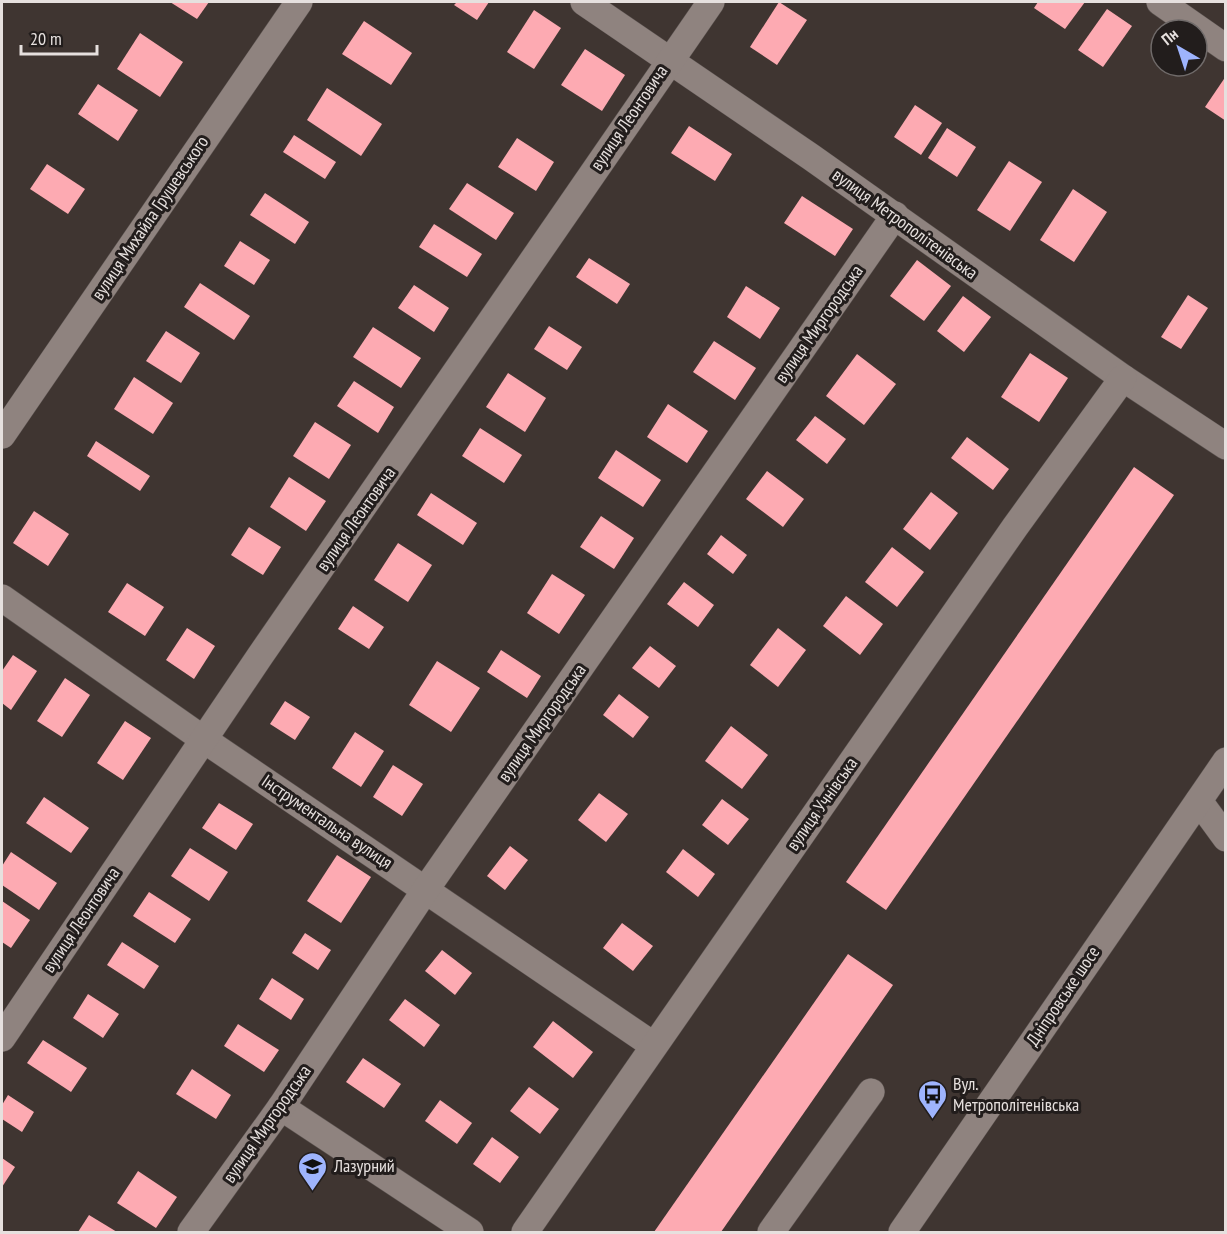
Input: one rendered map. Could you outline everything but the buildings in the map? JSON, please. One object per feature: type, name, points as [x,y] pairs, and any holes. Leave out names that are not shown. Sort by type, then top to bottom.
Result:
[{"type":"street","name":"вулиця Михайла Грушевського","points":[[2,435],[299,2]]},
{"type":"street","name":"вулиця Метрополітенівська","points":[[584,2],[895,215],[1122,378],[1226,446]]},
{"type":"street","name":"вулиця Леонтовича","points":[[2,1038],[203,739],[498,313],[668,60],[711,2]]},
{"type":"street","points":[[1160,2],[1226,48]]},
{"type":"street","name":"вулиця Миргородська","points":[[191,1233],[281,1107],[426,889],[895,215]]},
{"type":"street","name":"вулиця Учнівська","points":[[525,1233],[653,1045],[1014,527],[1122,378]]},
{"type":"street","name":"Інструментальна вулиця","points":[[2,598],[203,739],[653,1045]]},
{"type":"street","name":"Дніпровське шосе","points":[[902,1233],[1226,761]]},
{"type":"street","points":[[1199,801],[1226,838]]},
{"type":"street","points":[[771,1233],[871,1092]]},
{"type":"street","points":[[281,1107],[470,1233]]},
{"type":"place","name":"Вул. Метрополітенівська","points":[[932,1120]]},
{"type":"place","name":"Лазурний","points":[[313,1192]]}]
